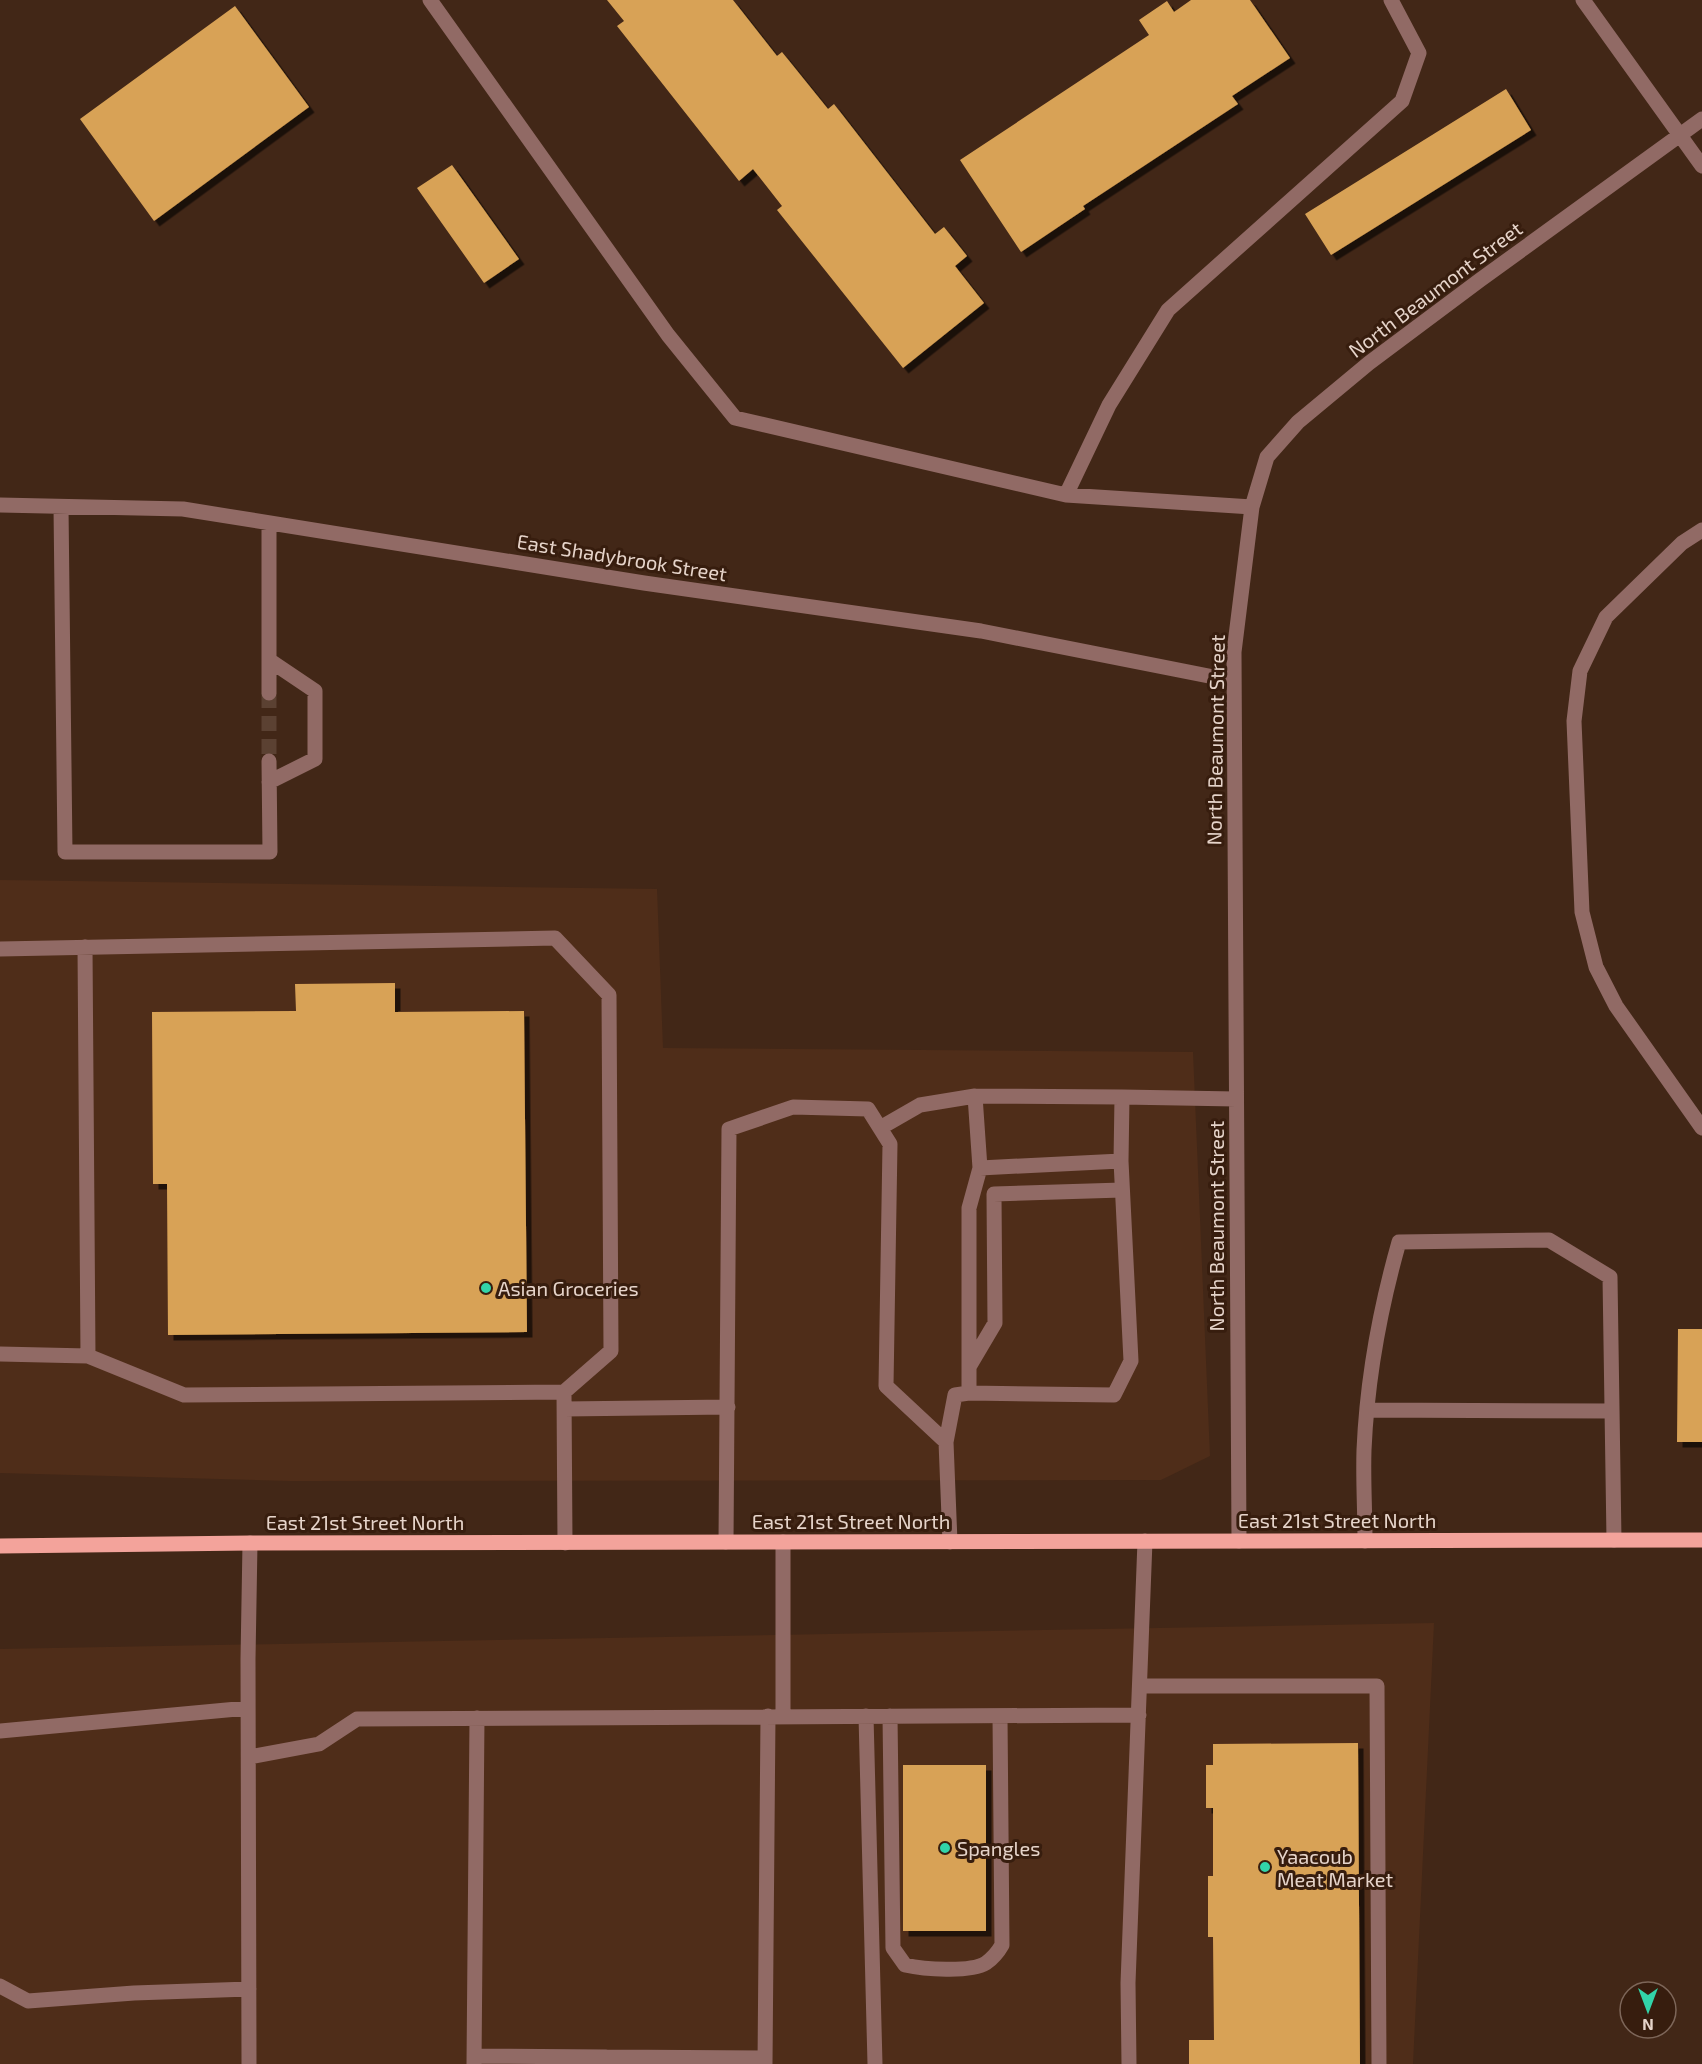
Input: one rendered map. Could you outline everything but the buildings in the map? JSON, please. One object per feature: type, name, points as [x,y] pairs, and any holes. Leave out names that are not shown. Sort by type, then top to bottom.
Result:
[{"type":"main road","name":"East 21st Street North","points":[[0,1546],[250,1543],[1702,1540]]},
{"type":"street","points":[[430,0],[668,335],[735,418],[1066,495],[1252,507]]},
{"type":"street","points":[[1066,495],[1109,405],[1168,310],[1402,101],[1419,54],[1391,0]]},
{"type":"street","points":[[1582,0],[1702,166]]},
{"type":"street","name":"North Beaumont Street","points":[[1239,1541],[1234,652],[1252,507],[1267,457],[1298,422],[1369,363],[1702,119]]},
{"type":"street","name":"East Shadybrook Street","points":[[0,505],[183,509],[644,583],[981,631],[1234,681]]},
{"type":"street","points":[[61,507],[65,852],[270,852],[269,761]]},
{"type":"street","points":[[269,523],[269,693]]},
{"type":"street","points":[[1702,530],[1682,543],[1606,617],[1580,671],[1574,721],[1582,912],[1596,967],[1616,1006],[1702,1128]]},
{"type":"street","points":[[269,660],[315,691],[315,759],[269,782]]},
{"type":"street","points":[[0,949],[555,938],[609,995],[611,1351],[564,1392],[184,1395],[88,1356],[0,1354]]},
{"type":"street","points":[[85,947],[88,1356]]},
{"type":"street","points":[[880,1128],[920,1105],[975,1096],[1236,1099]]},
{"type":"street","points":[[969,1392],[969,1208],[980,1168],[975,1096]]},
{"type":"street","points":[[950,1542],[946,1442],[955,1395],[969,1392],[1114,1395],[1131,1361],[1121,1161],[1122,1096]]},
{"type":"street","points":[[726,1542],[729,1129],[793,1107],[868,1109],[890,1144],[886,1386],[946,1442]]},
{"type":"street","points":[[980,1168],[1121,1161]]},
{"type":"street","points":[[969,1367],[995,1323],[994,1194],[1122,1190]]},
{"type":"street","points":[[1365,1541],[1364,1450],[1367,1410],[1383,1298],[1399,1242],[1549,1240],[1610,1277],[1614,1540]]},
{"type":"street","points":[[564,1392],[565,1543]]},
{"type":"street","points":[[564,1409],[728,1407]]},
{"type":"street","points":[[1367,1410],[1612,1411]]},
{"type":"street","points":[[1130,2064],[1128,1983],[1145,1541]]},
{"type":"street","points":[[477,1718],[474,2060],[765,2061],[775,1716],[783,1542]]},
{"type":"street","points":[[249,2064],[250,1543]]},
{"type":"street","points":[[1140,1686],[1377,1686],[1379,2064]]},
{"type":"street","points":[[0,1731],[248,1708]]},
{"type":"street","points":[[249,1757],[319,1744],[357,1719],[1139,1715]]},
{"type":"street","points":[[866,1716],[875,2064]]},
{"type":"street","points":[[890,1716],[892,1948],[905,1965],[921,1968],[966,1968],[984,1964],[997,1954],[1002,1946],[1000,1716]]},
{"type":"street","points":[[0,1986],[28,2001],[135,1993],[249,1989]]},
{"type":"shaded area","points":[[0,880],[657,889],[663,1048],[1193,1052],[1210,1456],[1161,1480],[291,1481],[0,1473]]},
{"type":"shaded area","points":[[1434,1623],[1413,2064],[0,2064],[0,1649]]},
{"type":"tunnel","points":[[269,693],[269,761]]},
{"type":"place","name":"Asian Groceries","points":[[486,1288]]},
{"type":"place","name":"Spangles","points":[[945,1848]]},
{"type":"place","name":"Yaacoub Meat Market","points":[[1265,1867]]}]
